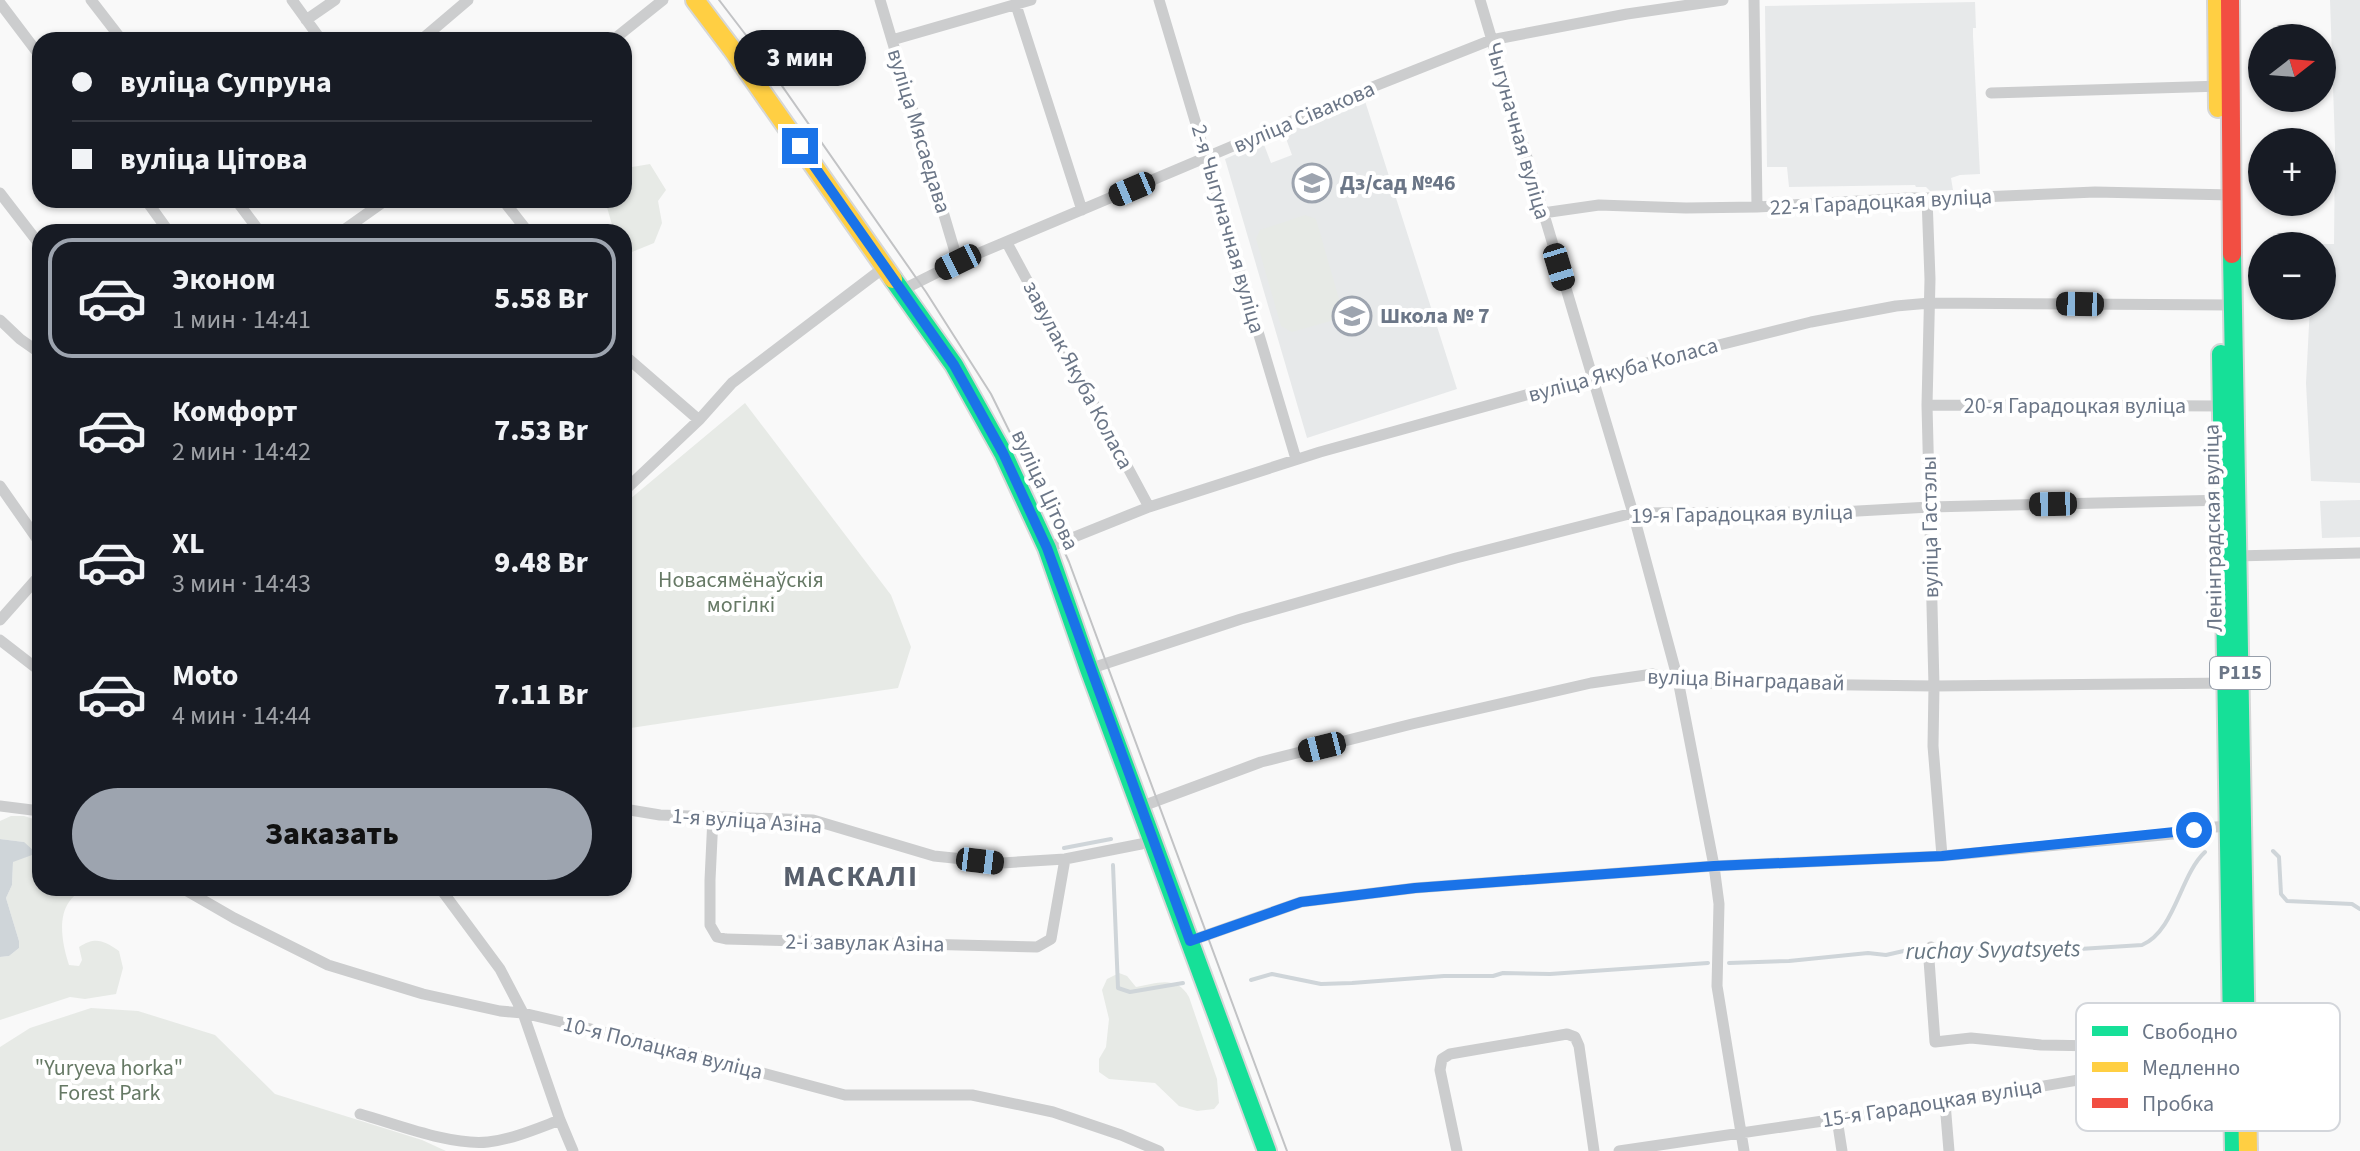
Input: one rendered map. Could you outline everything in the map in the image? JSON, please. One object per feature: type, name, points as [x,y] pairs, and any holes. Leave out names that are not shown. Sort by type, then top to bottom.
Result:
[{"type":"main road","name":"вуліца Цітова","points":[[695,0],[954,365],[1003,453],[1047,548],[1267,1151]]},
{"type":"main road","name":"Ленінградская вуліца","points":[[2217,0],[2224,86],[2239,1003]]},
{"type":"main road","name":"Ленінградская вуліца","points":[[2224,86],[2230,0]]},
{"type":"main road","name":"Ленінградская вуліца","points":[[2234,1151],[2235,1131]]},
{"type":"main road","name":"Ленінградская вуліца","points":[[2246,1131],[2248,1151]]},
{"type":"street","points":[[91,0],[116,32]]},
{"type":"street","points":[[292,0],[315,32]]},
{"type":"street","points":[[306,20],[335,0]]},
{"type":"street","points":[[430,32],[468,0]]},
{"type":"street","points":[[623,32],[663,0]]},
{"type":"street","name":"вуліца Мясаедава","points":[[880,0],[958,262]]},
{"type":"street","points":[[892,40],[1031,0]]},
{"type":"street","name":"2-я Чыгуначная вуліца","points":[[1159,0],[1296,459]]},
{"type":"street","name":"Чыгуначная вуліца","points":[[1480,0],[1633,513],[1678,680],[1714,866],[1719,904],[1717,986],[1744,1151]]},
{"type":"street","name":"вуліца Сівакова","points":[[902,290],[958,262],[1491,40],[1627,14],[1723,0]]},
{"type":"street","points":[[1754,0],[1757,207]]},
{"type":"street","points":[[0,3],[32,45]]},
{"type":"street","points":[[1016,5],[1082,210]]},
{"type":"street","points":[[1991,93],[2224,86]]},
{"type":"street","name":"22-я Гарадоцкая вуліца","points":[[1543,213],[1599,205],[1757,207],[2095,192],[2226,195]]},
{"type":"street","points":[[0,193],[32,235]]},
{"type":"street","name":"вуліца Гастэлы","points":[[1927,198],[1933,746],[1942,856]]},
{"type":"street","points":[[352,224],[375,208]]},
{"type":"street","points":[[509,208],[522,224]]},
{"type":"street","name":"завулак Якуба Коласа","points":[[1007,243],[1149,507]]},
{"type":"street","points":[[632,483],[699,420],[732,383],[886,266]]},
{"type":"street","name":"вуліца Якуба Коласа","points":[[1047,548],[1149,507],[1296,459],[1591,377],[1811,322],[1930,303],[2226,305]]},
{"type":"street","points":[[0,320],[32,347]]},
{"type":"street","points":[[632,362],[699,420]]},
{"type":"street","name":"20-я Гарадоцкая вуліца","points":[[1927,405],[2229,406]]},
{"type":"street","points":[[0,486],[32,532]]},
{"type":"street","name":"19-я Гарадоцкая вуліца","points":[[1089,669],[1272,610],[1456,558],[1633,513],[1840,512],[2230,500]]},
{"type":"street","points":[[2232,556],[2360,553]]},
{"type":"street","points":[[0,620],[32,584]]},
{"type":"street","points":[[0,640],[32,665]]},
{"type":"street","name":"вуліца Вінаградавай","points":[[1140,807],[1261,762],[1591,683],[1653,674],[1694,683],[1934,686],[2233,683]]},
{"type":"street","points":[[0,806],[32,810]]},
{"type":"street","name":"1-я вуліца Азіна","points":[[632,810],[660,815],[813,820],[934,856],[1002,863],[1065,859],[1152,840]]},
{"type":"street","name":"2-і завулак Азіна","points":[[713,817],[710,925],[717,937],[726,939],[1037,947],[1051,939],[1065,859]]},
{"type":"street","points":[[1190,941],[1301,902],[1415,888],[1714,866],[1942,856],[2235,826]]},
{"type":"street","name":"10-я Полацкая вуліца","points":[[196,896],[328,965],[423,994],[523,1013],[654,1044],[845,1095],[972,1095],[1053,1112],[1159,1151]]},
{"type":"street","points":[[446,896],[500,969],[523,1013],[573,1151]]},
{"type":"street","name":"15-я Гарадоцкая вуліца","points":[[1931,947],[1929,960],[1935,1042],[1971,1038],[2076,1046]]},
{"type":"street","points":[[1457,1151],[1440,1070],[1442,1059],[1450,1054],[1567,1034],[1575,1037],[1579,1046],[1594,1151]]},
{"type":"street","name":"15-я Гарадоцкая вуліца","points":[[1619,1151],[2076,1080]]},
{"type":"street","points":[[1945,1103],[1949,1151]]},
{"type":"street","points":[[360,1114],[462,1142],[514,1137],[560,1120]]},
{"type":"street","points":[[1837,1119],[1842,1151]]},
{"type":"shaded area","points":[[2330,0],[2360,0],[2360,483],[2311,481],[2306,383],[2309,320],[2336,320],[2336,24],[2331,24]]},
{"type":"shaded area","points":[[1975,2],[1976,28],[1973,28],[1973,36],[1980,174],[1951,178],[1953,190],[1930,191],[1915,185],[1789,187],[1787,167],[1767,167],[1765,6]]},
{"type":"shaded area","name":"Школа № 7","points":[[1365,101],[1457,389],[1307,438],[1225,159],[1263,142],[1271,163],[1292,155],[1284,133]]},
{"type":"shaded area","points":[[2360,500],[2360,537],[2322,538],[2320,501]]},
{"type":"shaded area","points":[[0,839],[24,842],[32,849],[32,855],[13,862],[12,885],[6,898],[19,948],[9,956],[0,957]]},
{"type":"green space","points":[[650,164],[666,190],[658,201],[662,223],[654,243],[632,252],[632,224],[612,224],[607,208],[632,208],[632,167]]},
{"type":"green space","points":[[1305,215],[1316,219],[1343,313],[1334,320],[1292,332],[1281,326],[1256,239],[1260,230]]},
{"type":"green space","name":"Новасямёнаўскія могілкі","points":[[745,403],[891,595],[911,647],[898,688],[632,728],[632,497]]},
{"type":"green space","points":[[11,816],[32,818],[32,896],[74,896],[65,909],[62,925],[69,965],[79,966],[82,960],[79,947],[90,942],[104,942],[119,951],[123,968],[116,994],[85,999],[70,997],[0,1020],[0,957],[9,956],[19,948],[6,898],[12,885],[13,862],[24,842],[0,839],[0,821]]},
{"type":"green space","points":[[1119,973],[1127,976],[1136,987],[1172,983],[1189,997],[1217,1079],[1219,1103],[1214,1109],[1197,1111],[1179,1106],[1155,1083],[1109,1079],[1099,1072],[1099,1059],[1106,1047],[1109,1019],[1102,990],[1107,979]]},
{"type":"green space","name":"\"Yuryeva horka\" Forest Park","points":[[91,1008],[138,1011],[215,1035],[275,1094],[422,1140],[446,1151],[0,1151],[0,1047],[30,1028]]},
{"type":"waterway","points":[[1064,848],[1111,839]]},
{"type":"waterway","name":"ruchay Svyatsyets","points":[[2273,851],[2279,857],[2281,894],[2287,901],[2352,904],[2360,909]]},
{"type":"waterway","name":"ruchay Svyatsyets","points":[[1729,963],[1868,953],[1886,955],[1908,950],[1921,953],[1976,948],[2007,953],[2142,945],[2162,928],[2189,874],[2205,852]]},
{"type":"waterway","name":"ruchay Svyatsyets","points":[[1113,865],[1118,988],[1130,992],[1183,983]]},
{"type":"waterway","name":"ruchay Svyatsyets","points":[[1251,980],[1272,974],[1321,984],[1352,983],[1708,963]]},
{"type":"tram line","points":[[719,0],[926,292],[991,394],[1069,562],[1287,1151]]},
{"type":"traffic: fast","points":[[2232,254],[2245,1003]]},
{"type":"traffic: fast","points":[[893,279],[954,365],[1003,453],[1047,548],[1267,1151]]},
{"type":"traffic: fast","points":[[2221,354],[2232,1003]]},
{"type":"traffic: fast","points":[[2234,1131],[2234,1151]]},
{"type":"traffic: slow","points":[[695,0],[893,279]]},
{"type":"traffic: slow","points":[[2217,0],[2218,108]]},
{"type":"traffic: slow","points":[[2248,1131],[2248,1151]]},
{"type":"traffic: jam","points":[[2230,0],[2232,254]]},
{"type":"place","name":"Дз/сад №46","points":[[1312,183]]},
{"type":"place","name":"Школа № 7","points":[[1352,316]]},
{"type":"district","name":"МАСКАЛІ","points":[[851,876]]},
{"type":"route","points":[[800,146],[954,365],[1003,453],[1047,548],[1190,941],[1301,902],[1415,888],[1714,866],[1942,856],[2194,830]]}]
